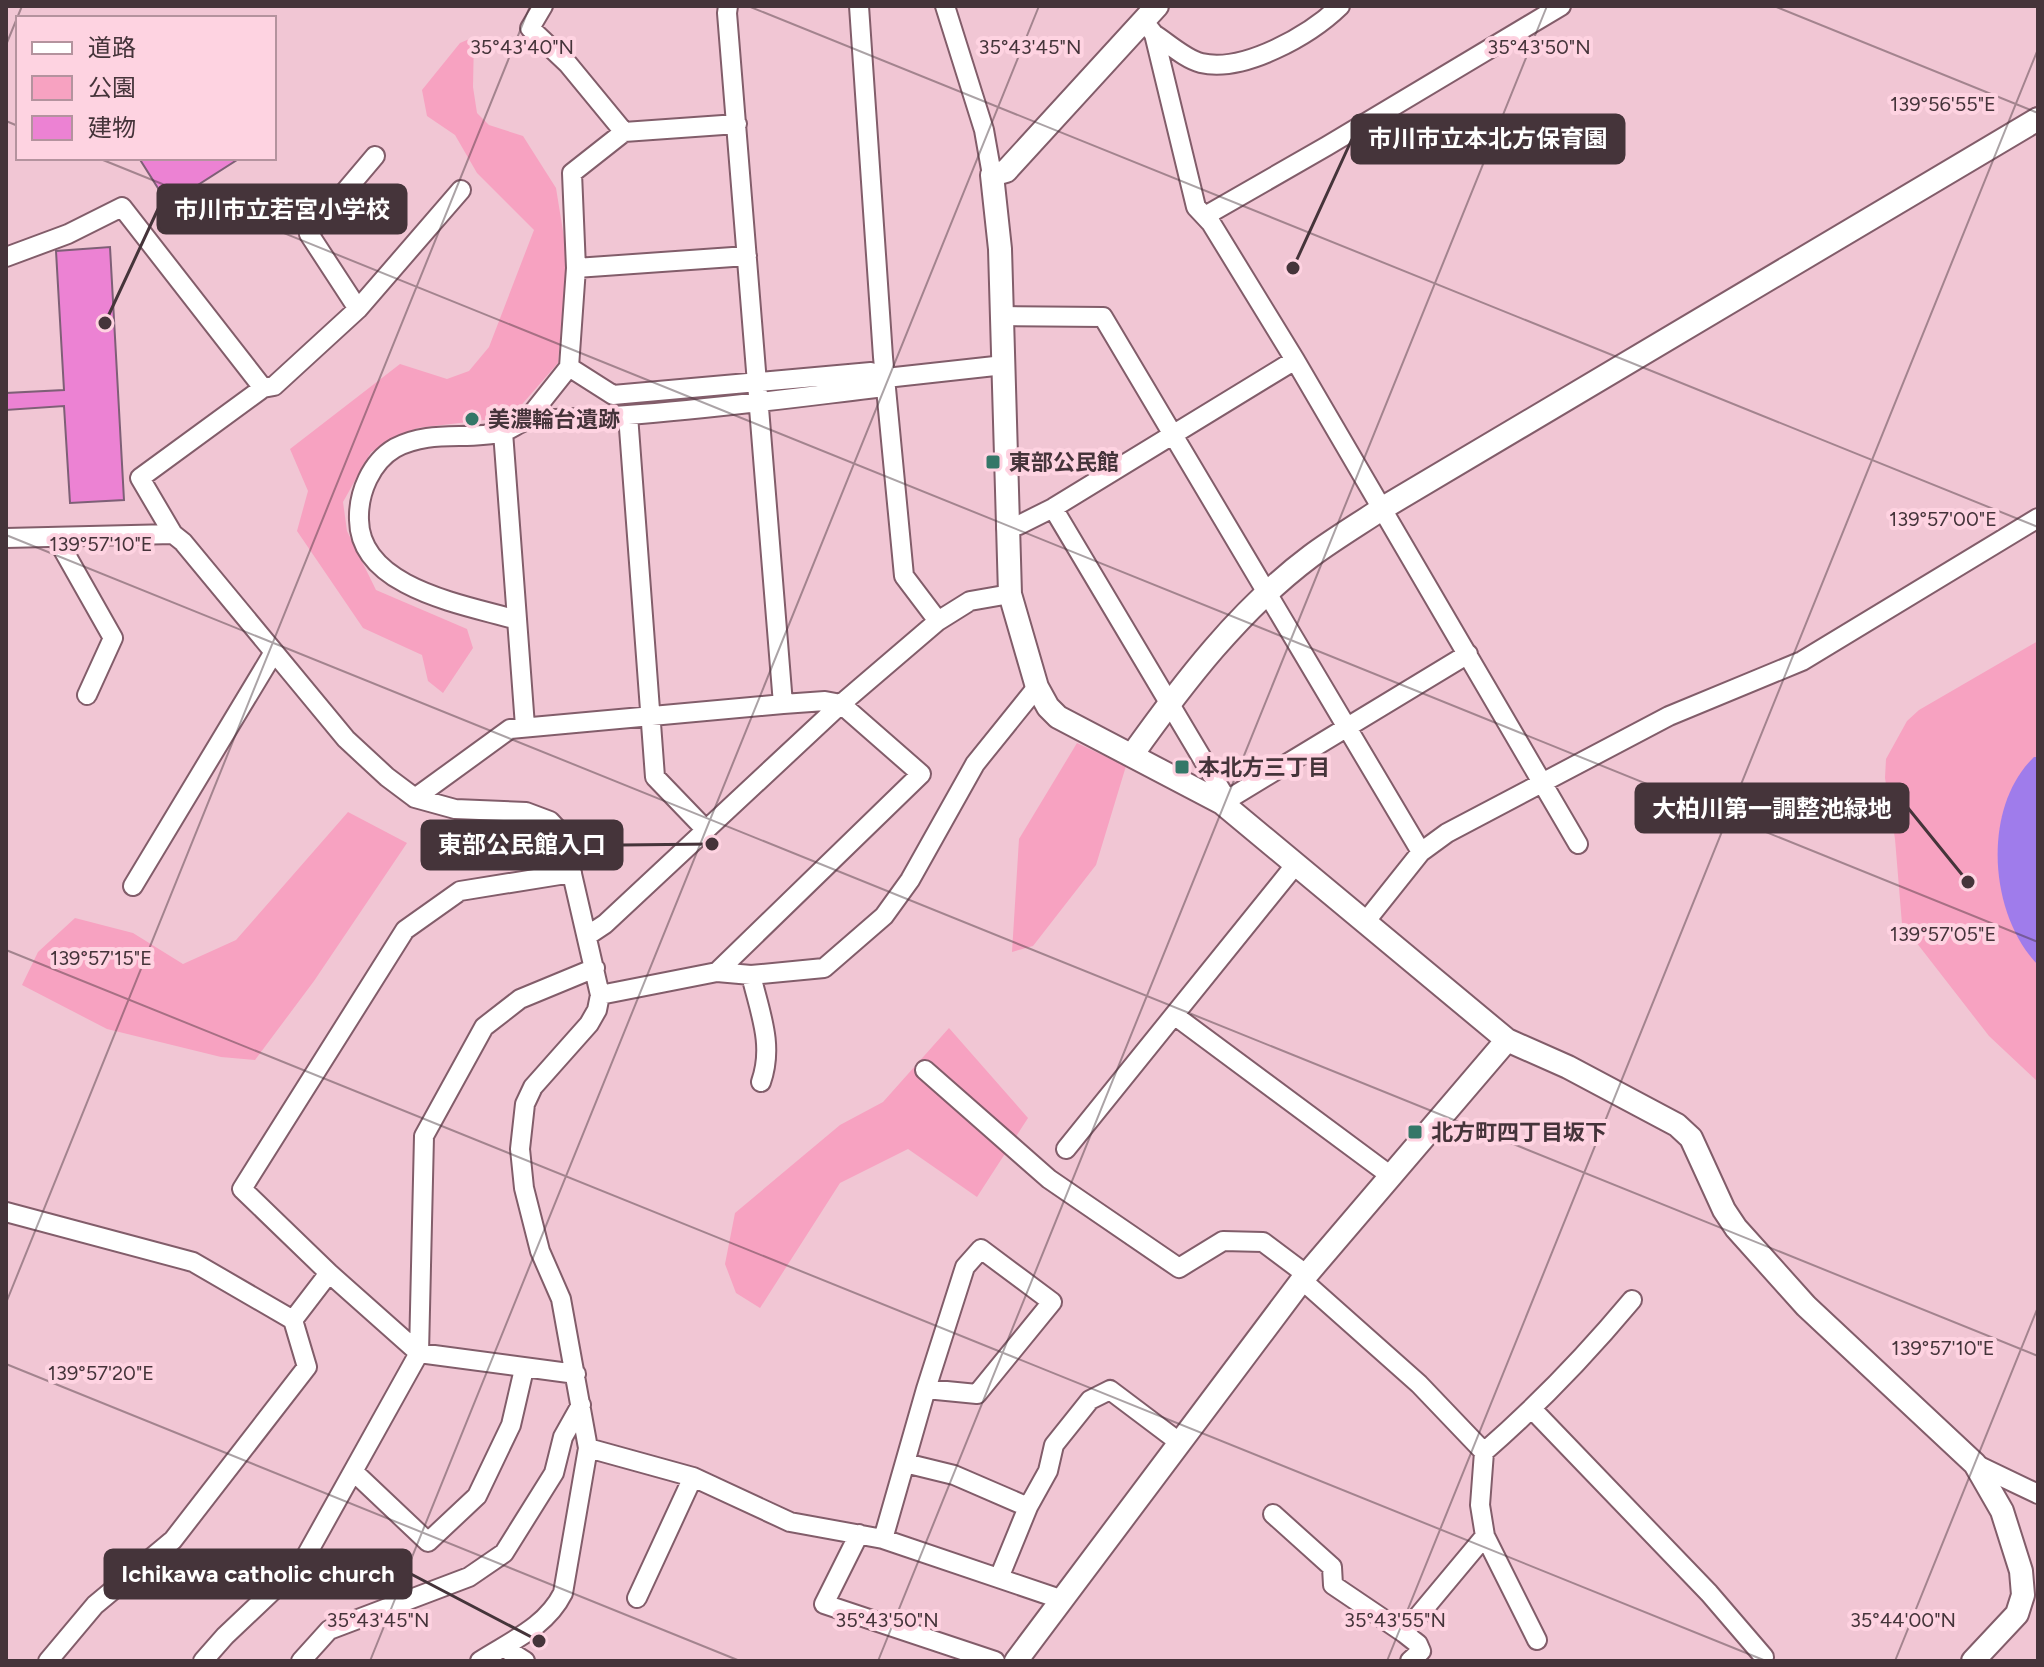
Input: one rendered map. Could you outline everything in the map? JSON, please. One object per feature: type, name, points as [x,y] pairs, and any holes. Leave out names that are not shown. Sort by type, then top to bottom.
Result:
[{"type":"street","points":[[543,6],[530,28],[568,64],[624,132]]},
{"type":"street","points":[[728,6],[783,704]]},
{"type":"street","points":[[859,6],[904,576],[938,621]]},
{"type":"street","points":[[1151,20],[1199,62],[1225,65],[1276,49],[1340,6]]},
{"type":"street","points":[[1205,216],[1561,6]]},
{"type":"street","points":[[949,8],[984,130],[1000,249],[1010,594],[1037,687],[1048,707],[1058,717],[1224,801],[1507,1040],[1568,1067],[1677,1125],[1691,1138],[1724,1210],[1736,1228],[1806,1306],[1975,1464],[2002,1511],[2021,1571],[2023,1595],[2017,1614],[1973,1661]]},
{"type":"street","points":[[992,175],[1006,171],[1151,20]]},
{"type":"street","points":[[1151,20],[1196,207],[1205,216],[1295,360],[1578,844]]},
{"type":"street","points":[[1132,755],[1169,702],[1218,642],[1268,592],[1312,556],[1383,508],[2038,119]]},
{"type":"street","points":[[526,421],[569,367],[576,268],[572,173],[624,132],[737,124]]},
{"type":"street","points":[[358,309],[309,234],[375,156]]},
{"type":"street","points":[[461,190],[358,309],[274,386],[263,388],[140,478],[173,534],[183,542],[346,739],[377,768],[415,798],[455,809],[526,812],[550,821],[563,835],[600,995],[597,1010],[589,1024],[533,1087],[525,1104],[520,1149],[524,1188],[536,1239],[561,1299],[588,1448],[563,1593],[543,1622],[480,1661]]},
{"type":"street","points":[[6,257],[68,234],[122,207],[263,388]]},
{"type":"street","points":[[576,268],[747,256]]},
{"type":"street","points":[[1002,316],[1103,317],[1421,852]]},
{"type":"street","points":[[1006,527],[1019,525],[1053,508],[1295,360]]},
{"type":"street","points":[[569,367],[613,395],[876,388],[886,378],[1004,365]]},
{"type":"street","points":[[517,620],[412,588],[376,562],[358,524],[359,503],[365,482],[378,461],[394,449],[420,438],[503,432],[526,421],[628,415],[757,393]]},
{"type":"street","points":[[628,415],[655,777],[706,830]]},
{"type":"street","points":[[503,432],[525,726]]},
{"type":"street","points":[[1053,508],[1224,801]]},
{"type":"street","points":[[1366,921],[1421,852],[1447,833],[1669,716],[1802,661],[2038,518]]},
{"type":"street","points":[[6,538],[173,534]]},
{"type":"street","points":[[57,539],[113,638],[87,695]]},
{"type":"street","points":[[587,936],[605,924],[841,704],[938,621],[970,601],[1010,594]]},
{"type":"street","points":[[133,886],[274,652]]},
{"type":"street","points":[[1224,801],[1468,654]]},
{"type":"street","points":[[600,995],[717,972],[751,975],[824,968],[884,916],[910,880],[975,764],[1037,687]]},
{"type":"street","points":[[415,798],[510,729],[783,704],[825,701],[841,704],[921,774],[717,972]]},
{"type":"street","points":[[1066,1149],[1296,864]]},
{"type":"street","points":[[572,873],[460,891],[405,930],[242,1189],[329,1273],[419,1353],[576,1374]]},
{"type":"street","points":[[203,1661],[302,1563],[419,1353],[424,1136],[484,1027],[520,999],[595,968]]},
{"type":"street","points":[[751,975],[766,1038],[768,1062],[761,1082]]},
{"type":"street","points":[[1174,1015],[1391,1176]]},
{"type":"street","points":[[1016,1661],[1304,1278],[1507,1040]]},
{"type":"street","points":[[925,1070],[1049,1179],[1179,1268],[1223,1241],[1263,1242],[1419,1384],[1484,1452]]},
{"type":"street","points":[[6,1212],[193,1262],[293,1320],[307,1367],[173,1540],[95,1605],[48,1661]]},
{"type":"street","points":[[883,1539],[926,1389],[965,1267],[981,1249],[1052,1302],[977,1394],[926,1389]]},
{"type":"street","points":[[293,1320],[329,1273]]},
{"type":"street","points":[[1537,1640],[1485,1536],[1480,1505],[1484,1452],[1533,1410],[1632,1300]]},
{"type":"street","points":[[354,1472],[428,1542],[477,1496],[511,1425],[524,1369]]},
{"type":"street","points":[[999,1578],[1028,1507],[1048,1471],[1054,1445],[1090,1400],[1110,1390],[1179,1442]]},
{"type":"street","points":[[301,1661],[329,1630],[469,1577],[504,1553],[554,1473],[563,1437],[581,1405]]},
{"type":"street","points":[[1533,1410],[1709,1593],[1764,1657]]},
{"type":"street","points":[[588,1448],[693,1477],[790,1522],[883,1539],[1063,1600]]},
{"type":"street","points":[[905,1463],[954,1475],[1028,1507]]},
{"type":"street","points":[[1975,1464],[2038,1494]]},
{"type":"street","points":[[637,1598],[693,1477]]},
{"type":"street","points":[[1273,1514],[1332,1567],[1333,1585],[1418,1644],[1421,1651],[1410,1661]]},
{"type":"street","points":[[859,1534],[824,1604],[995,1661]]},
{"type":"street","points":[[1404,1633],[1485,1536]]},
{"type":"street","points":[[503,1647],[525,1661]]},
{"type":"green space","points":[[474,37],[473,87],[477,113],[489,125],[523,136],[556,188],[567,256],[558,363],[511,417],[417,428],[371,452],[343,502],[347,531],[376,590],[467,629],[473,648],[443,693],[428,681],[422,655],[363,628],[297,531],[308,491],[290,449],[400,364],[447,379],[469,371],[489,347],[534,230],[477,173],[455,135],[427,116],[422,90],[460,43]]},
{"type":"green space","points":[[2038,641],[2038,1082],[1989,1036],[1902,924],[1895,839],[1885,778],[1886,759],[1907,721],[1919,710]]},
{"type":"green space","points":[[1077,743],[1126,766],[1096,865],[1033,946],[1012,952],[1019,839]]},
{"type":"green space","points":[[348,812],[407,843],[314,981],[255,1060],[221,1057],[107,1029],[22,985],[38,952],[75,918],[133,933],[183,964],[236,940]]},
{"type":"green space","points":[[949,1028],[1028,1118],[977,1197],[908,1149],[840,1183],[760,1308],[736,1293],[725,1264],[735,1213],[840,1125],[883,1102]]},
{"type":"shaded area","points":[[2034,757],[2038,757],[2038,965],[2009,919],[2001,891],[1998,861],[1999,832],[2005,804],[2017,779]]},
{"type":"building","points":[[140,160],[237,160],[168,204]]},
{"type":"building","points":[[110,247],[124,500],[70,503],[64,406],[6,410],[6,393],[64,390],[56,251]]},
{"type":"place","name":"市川市立本北方保育園","points":[[1293,268]]},
{"type":"place","name":"市川市立若宮小学校","points":[[105,323]]},
{"type":"place","name":"美濃輪台遺跡","points":[[472,419]]},
{"type":"place","name":"東部公民館","points":[[993,462]]},
{"type":"place","name":"本北方三丁目","points":[[1182,767]]},
{"type":"place","name":"東部公民館入口","points":[[712,844]]},
{"type":"place","name":"大柏川第一調整池緑地","points":[[1968,882]]},
{"type":"place","name":"北方町四丁目坂下","points":[[1415,1132]]},
{"type":"place","name":"Ichikawa catholic church","points":[[539,1641]]}]
